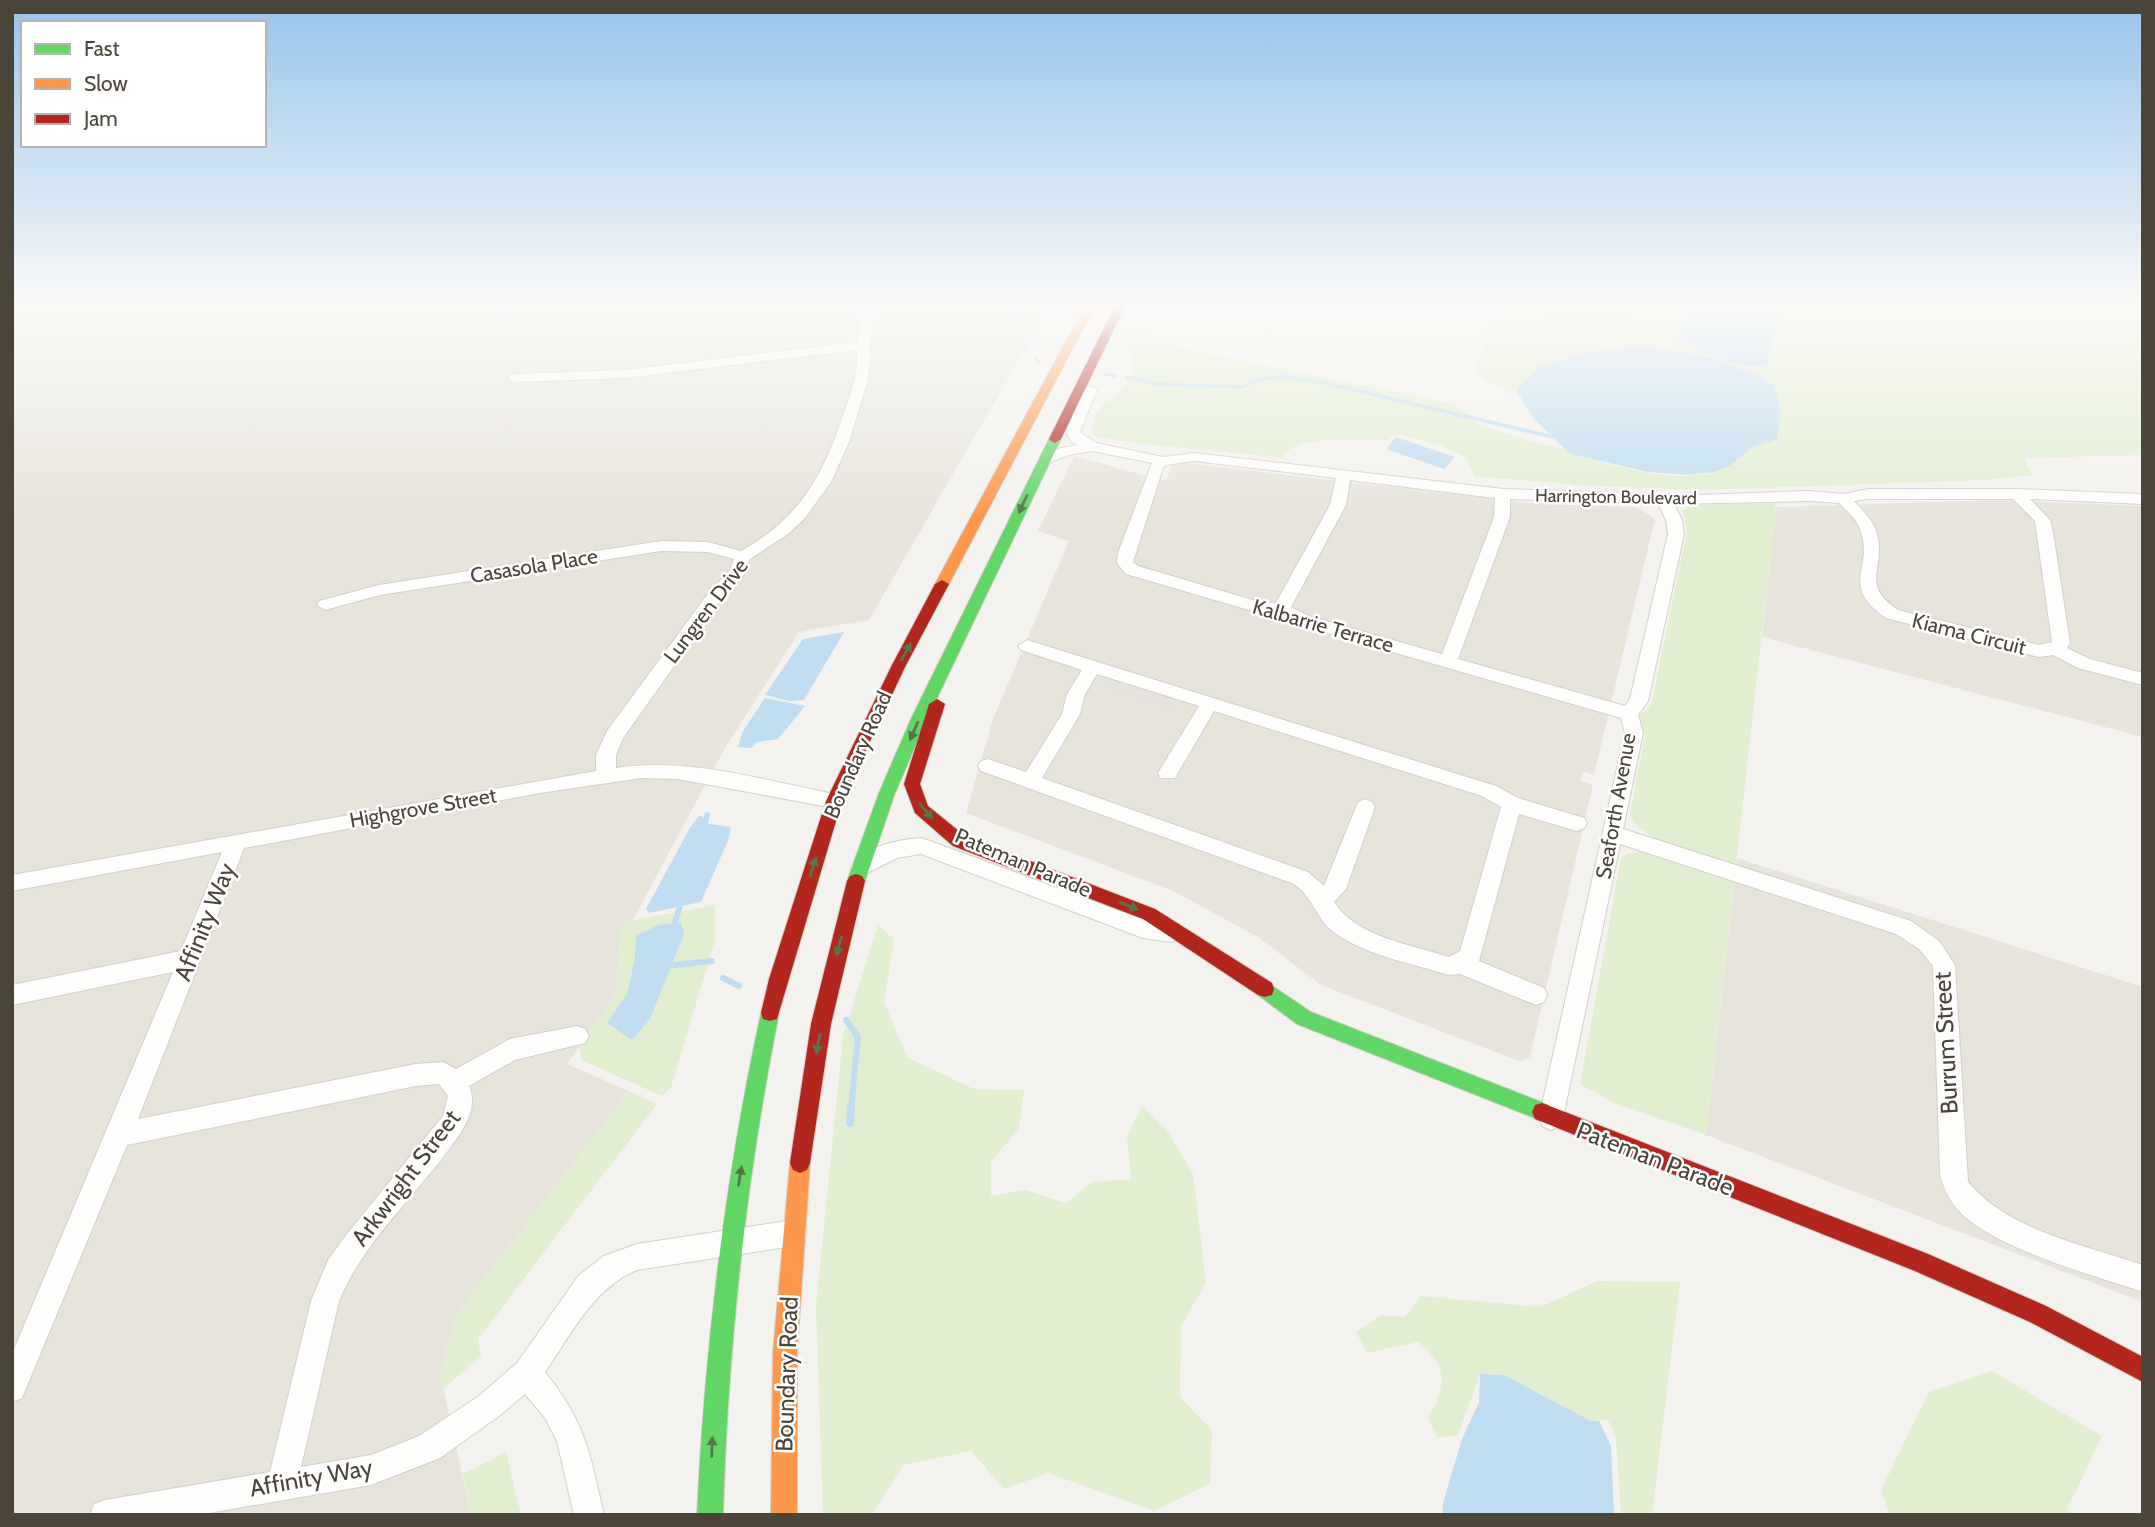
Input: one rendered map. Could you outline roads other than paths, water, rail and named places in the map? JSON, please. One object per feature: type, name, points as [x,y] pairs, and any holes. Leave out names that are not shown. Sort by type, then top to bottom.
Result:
[{"type":"main road","name":"Boundary Road","points":[[710,1515],[712,1435],[729,1244],[753,1092],[778,979],[834,802],[898,667],[1052,375]]},
{"type":"main road","name":"Boundary Road","points":[[785,1515],[786,1346],[793,1233],[811,1082],[831,977],[860,868],[890,785],[1086,375]]},
{"type":"main road","name":"Pateman Parade","points":[[939,678],[937,708],[912,783],[921,809],[959,841],[1149,914],[1175,934],[1236,968],[1304,1018],[1550,1118],[1920,1262],[2038,1314],[2143,1370]]},
{"type":"street","points":[[514,378],[577,375]]},
{"type":"street","name":"Lungren Drive","points":[[606,775],[606,755],[614,736],[713,598],[738,571],[743,556],[764,546],[786,528],[809,505],[827,479],[838,455],[862,375]]},
{"type":"street","points":[[1092,447],[1077,439],[1073,432],[1095,375]]},
{"type":"street","name":"Harrington Boulevard","points":[[1045,460],[1066,451],[1092,447],[1162,461],[1194,457],[1503,494],[1664,499],[1809,496],[1844,499],[1868,494],[2017,494],[2143,499]]},
{"type":"street","name":"Kalbarrie Terrace","points":[[1162,461],[1156,467],[1126,553],[1125,563],[1132,570],[1255,606],[1281,609],[1305,621],[1629,714]]},
{"type":"street","points":[[1281,609],[1338,505],[1344,475]]},
{"type":"street","points":[[1448,662],[1502,517],[1503,494]]},
{"type":"street","name":"Kiama Circuit","points":[[1844,499],[1866,524],[1870,535],[1869,593],[1875,605],[1892,614],[2026,648],[2039,651],[2055,649],[2061,643],[2045,532],[2042,520],[2017,494]]},
{"type":"street","name":"Seaforth Avenue","points":[[1550,1118],[1634,733],[1629,714],[1639,701],[1676,534],[1674,520],[1664,499]]},
{"type":"street","name":"Casasola Place","points":[[325,605],[379,590],[661,547],[708,547],[743,556]]},
{"type":"street","points":[[1027,646],[1489,791],[1512,804],[1577,822]]},
{"type":"street","points":[[2055,649],[2084,664],[2143,679]]},
{"type":"street","points":[[1031,780],[1072,714],[1076,694],[1093,667]]},
{"type":"street","points":[[1168,773],[1210,704]]},
{"type":"street","points":[[988,766],[1301,878],[1314,885],[1336,921],[1351,932],[1449,965],[1461,964],[1536,995]]},
{"type":"street","name":"Highgrove Street","points":[[12,883],[606,775],[642,771],[678,772],[834,802]]},
{"type":"street","points":[[1461,964],[1470,957],[1512,804]]},
{"type":"street","points":[[1323,900],[1335,889],[1364,807]]},
{"type":"street","name":"Burrum Street","points":[[1613,834],[1903,927],[1920,936],[1934,948],[1944,965],[1953,1174],[1958,1191],[1981,1213],[2005,1228],[2143,1279]]},
{"type":"street","name":"Affinity Way","points":[[12,1388],[119,1135],[236,843]]},
{"type":"street","name":"Pateman Parade","points":[[860,868],[890,851],[906,846],[922,846],[1143,929],[1175,934]]},
{"type":"street","points":[[12,995],[191,959]]},
{"type":"street","points":[[455,1082],[510,1050],[577,1036]]},
{"type":"street","name":"Arkwright Street","points":[[119,1135],[416,1075],[443,1073],[455,1082],[461,1095],[462,1108],[356,1243],[338,1270],[329,1290],[282,1483]]},
{"type":"street","points":[[729,1244],[793,1233]]},
{"type":"street","name":"Affinity Way","points":[[106,1515],[371,1470],[429,1447],[489,1406],[527,1373],[589,1285],[614,1266],[637,1257],[729,1244]]},
{"type":"street","points":[[527,1373],[555,1408],[571,1437],[589,1515]]},
{"type":"water","points":[[1531,375],[1755,375],[1774,385],[1781,414],[1777,440],[1754,446],[1728,467],[1689,475],[1648,472],[1570,454],[1533,418],[1516,390]]},
{"type":"water","points":[[1396,437],[1455,457],[1444,469],[1386,449]]},
{"type":"water","points":[[844,632],[804,700],[789,701],[765,695],[803,639]]},
{"type":"water","points":[[765,698],[805,706],[778,739],[757,742],[751,748],[738,747],[743,731]]},
{"type":"water","points":[[700,815],[709,824],[731,827],[729,838],[701,902],[649,913],[646,909],[691,826]]},
{"type":"water","points":[[681,922],[684,934],[650,1019],[632,1040],[607,1023],[627,994],[635,958],[636,935],[659,925]]},
{"type":"water","points":[[1480,1374],[1504,1375],[1591,1421],[1599,1421],[1611,1446],[1614,1515],[1442,1515],[1462,1439],[1479,1402]]},
{"type":"waterway","points":[[1126,377],[1155,384],[1243,387],[1260,379],[1287,377],[1329,384],[1553,437]]},
{"type":"waterway","points":[[704,826],[707,815]]},
{"type":"waterway","points":[[674,926],[681,902]]},
{"type":"waterway","points":[[665,966],[712,961]]},
{"type":"waterway","points":[[723,978],[739,986]]},
{"type":"waterway","points":[[846,1020],[858,1037],[851,1109]]},
{"type":"waterway","points":[[850,1123],[851,1107]]}]
